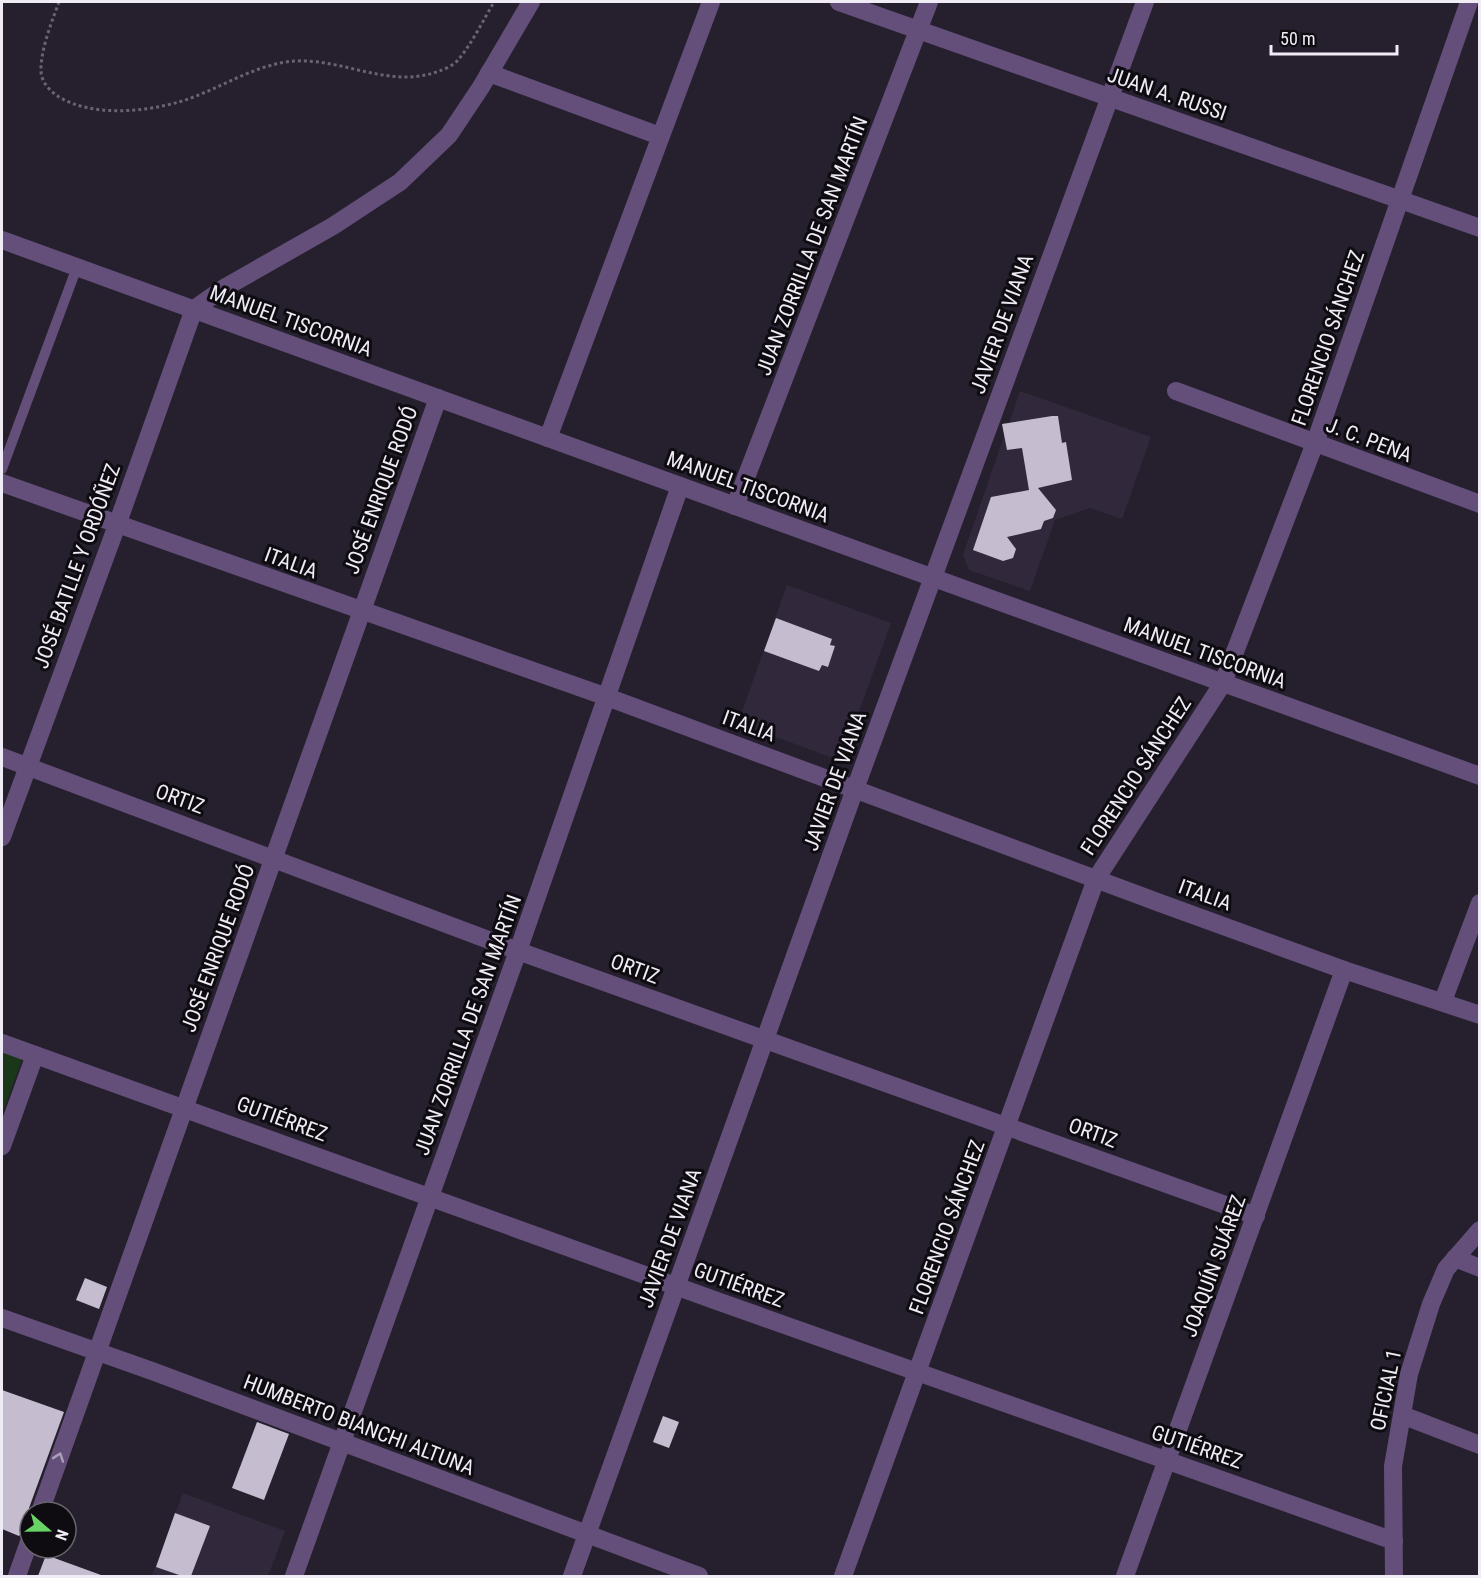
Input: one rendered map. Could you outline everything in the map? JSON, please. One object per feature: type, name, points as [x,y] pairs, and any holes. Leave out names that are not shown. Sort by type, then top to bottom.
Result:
[{"type":"street","points":[[194,309],[224,288],[333,226],[400,182],[449,135],[531,2]]},
{"type":"street","points":[[548,438],[711,2]]},
{"type":"street","name":"JUAN A. RUSSI","points":[[839,2],[1479,228]]},
{"type":"street","name":"JUAN ZORRILLA DE SAN MARTÍN","points":[[735,506],[929,2]]},
{"type":"street","name":"JAVIER DE VIANA","points":[[572,1576],[855,789],[1145,2]]},
{"type":"street","name":"FLORENCIO SÁNCHEZ","points":[[843,1576],[1096,879],[1223,683],[1315,443],[1469,2]]},
{"type":"street","points":[[489,73],[660,136]]},
{"type":"street","name":"MANUEL TISCORNIA","points":[[2,240],[1479,776]]},
{"type":"street","name":"JOSÉ BATLLE Y ORDÓÑEZ","points":[[2,837],[194,309]]},
{"type":"street","name":"J. C. PENA","points":[[1176,391],[1479,504]]},
{"type":"street","name":"JOSÉ ENRIQUE RODÓ","points":[[43,1500],[438,398]]},
{"type":"street","name":"ITALIA","points":[[2,483],[361,612],[607,697],[1344,970],[1443,1001],[1479,1015]]},
{"type":"street","name":"JUAN ZORRILLA DE SAN MARTÍN","points":[[294,1576],[431,1197],[680,486]]},
{"type":"street","name":"ORTIZ","points":[[2,757],[518,951],[1257,1216]]},
{"type":"street","points":[[1443,1001],[1479,903]]},
{"type":"street","name":"JOAQUÍN SUÁREZ","points":[[1125,1576],[1344,970]]},
{"type":"street","name":"GUTIÉRREZ","points":[[2,1043],[1394,1541]]},
{"type":"street","points":[[2,1146],[35,1055]]},
{"type":"street","name":"OFICIAL 1","points":[[1394,1576],[1393,1466],[1409,1374],[1431,1304],[1446,1269],[1479,1230]]},
{"type":"street","points":[[1455,1258],[1479,1268]]},
{"type":"street","name":"HUMBERTO BIANCHI ALTUNA","points":[[2,1318],[699,1576]]},
{"type":"street","points":[[1402,1415],[1479,1445]]},
{"type":"street","points":[[17,1576],[23,1560]]},
{"type":"lane","points":[[2,469],[77,267]]},
{"type":"path","points":[[59,2],[48,31],[41,73],[45,84],[53,93],[68,102],[103,111],[136,109],[179,102],[263,67],[287,62],[308,60],[338,64],[384,76],[415,76],[438,72],[458,61],[494,2]]},
{"type":"shaded area","points":[[1020,391],[1151,437],[1122,519],[1090,508],[1055,520],[1030,591],[969,570],[963,555],[1004,436],[1002,424],[1009,423]]},
{"type":"shaded area","points":[[787,585],[891,623],[845,750],[830,757],[738,723]]},
{"type":"shaded area","points":[[183,1493],[285,1531],[268,1576],[152,1576]]},
{"type":"green space","points":[[2,1051],[22,1059],[2,1114]]},
{"type":"building","points":[[1058,416],[1062,443],[1066,442],[1072,480],[1038,488],[1056,510],[1053,518],[1044,521],[1041,529],[1007,537],[1016,549],[1013,558],[1003,561],[973,550],[991,497],[1029,490],[1022,448],[1007,450],[1002,424]]},
{"type":"building","points":[[776,618],[832,639],[830,645],[835,646],[828,667],[822,665],[819,671],[764,651]]},
{"type":"building","points":[[85,1278],[107,1287],[99,1309],[76,1300]]},
{"type":"building","points":[[2,1390],[64,1412],[32,1500],[18,1500],[18,1536],[2,1529]]},
{"type":"building","points":[[663,1416],[679,1422],[669,1448],[653,1442]]},
{"type":"building","points":[[257,1422],[289,1434],[264,1500],[232,1488]]},
{"type":"building","points":[[175,1513],[210,1526],[191,1576],[182,1576],[156,1567]]},
{"type":"building","points":[[44,1560],[60,1560],[101,1575],[100,1576],[38,1576]]}]
